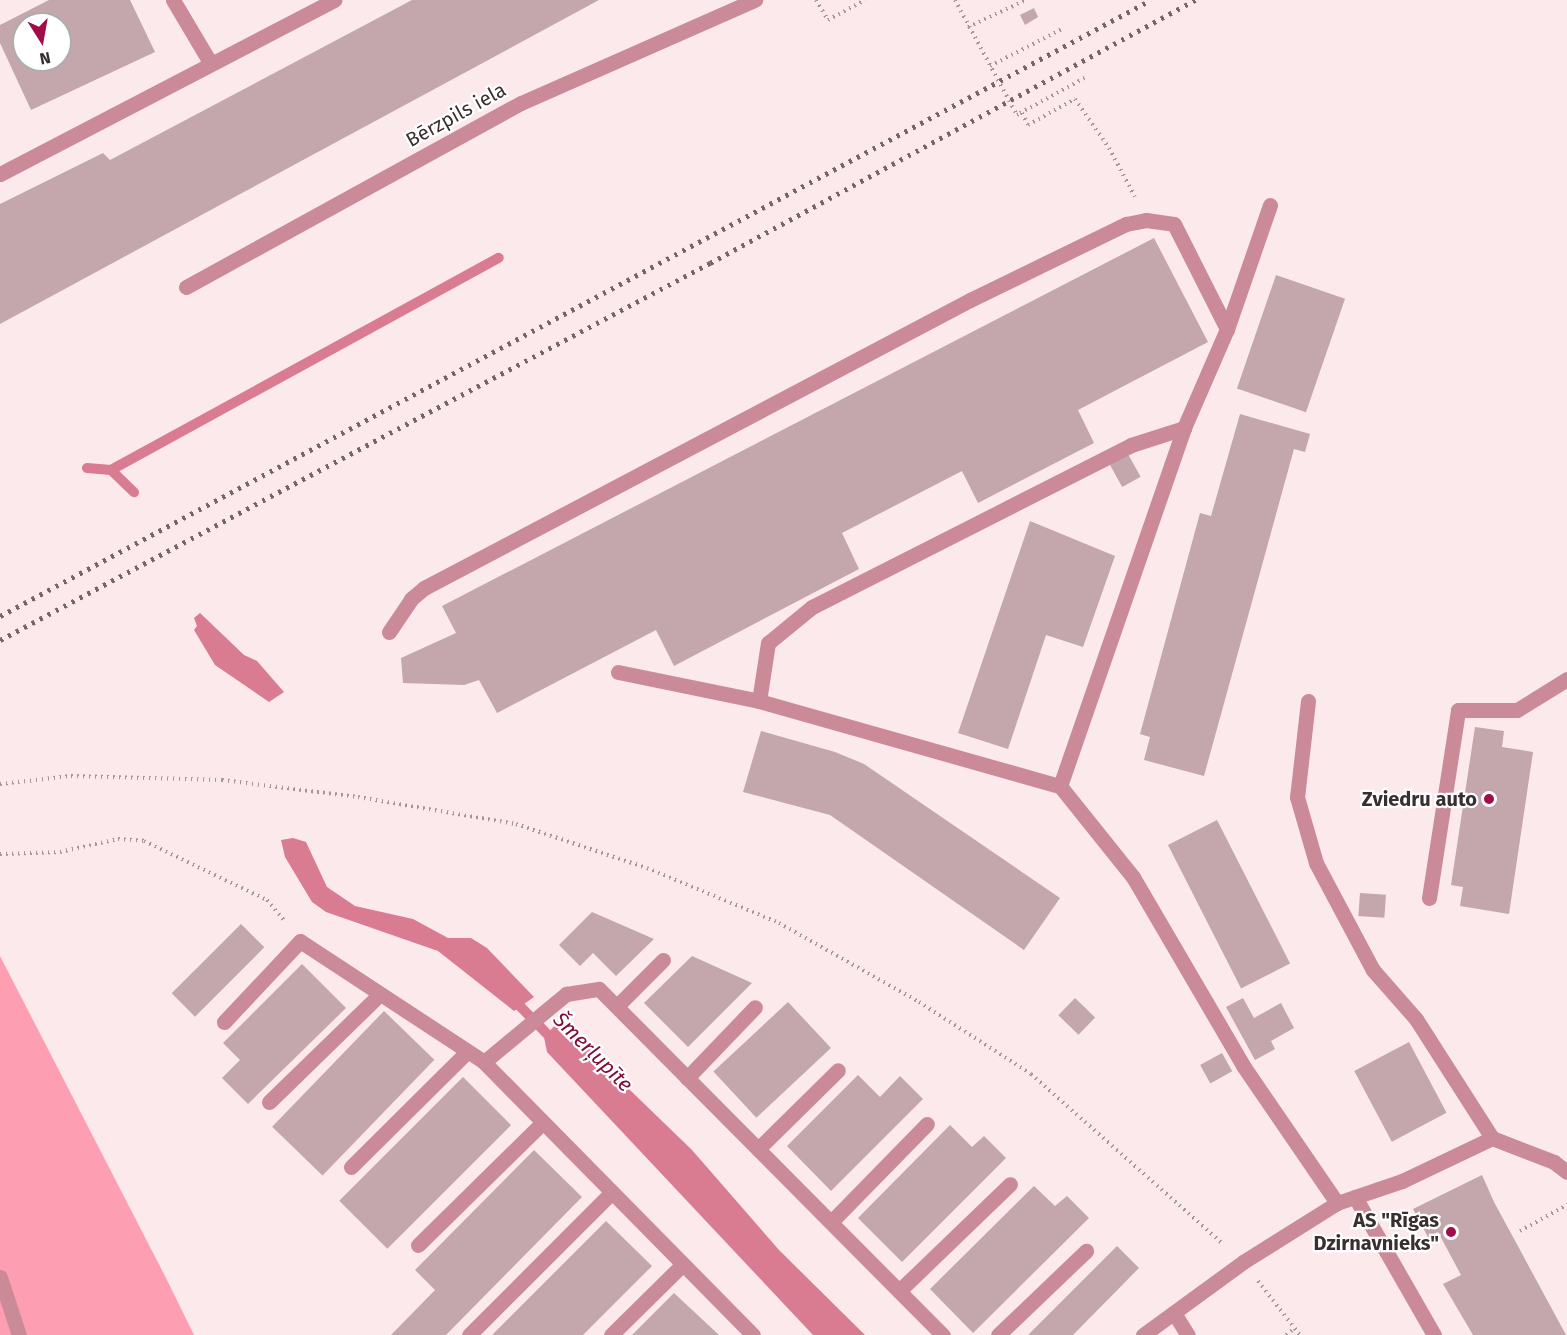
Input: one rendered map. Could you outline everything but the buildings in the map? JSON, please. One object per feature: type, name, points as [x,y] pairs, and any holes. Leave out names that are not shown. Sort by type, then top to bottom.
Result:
[{"type":"street","points":[[173,0],[211,64]]},
{"type":"street","points":[[0,174],[334,0]]},
{"type":"street","name":"Bērzpils iela","points":[[186,287],[521,104],[755,0]]},
{"type":"street","points":[[1060,786],[1184,428],[1227,329],[1270,205]]},
{"type":"street","points":[[389,632],[411,599],[424,588],[970,300],[1126,224],[1146,220],[1173,224],[1227,329]]},
{"type":"street","points":[[759,701],[768,643],[812,607],[1131,445],[1184,428]]},
{"type":"street","points":[[618,672],[759,701],[1060,786],[1133,877],[1244,1066],[1337,1203]]},
{"type":"street","points":[[1429,898],[1458,710],[1517,710],[1567,679]]},
{"type":"street","points":[[1308,701],[1297,797],[1316,863],[1373,970],[1416,1019],[1492,1138],[1554,1162],[1567,1172]]},
{"type":"street","points":[[224,1022],[300,941],[484,1062],[753,1335]]},
{"type":"street","points":[[617,1006],[663,960]]},
{"type":"street","points":[[484,1062],[566,994],[599,988],[942,1335]]},
{"type":"street","points":[[269,1102],[380,994]]},
{"type":"street","points":[[687,1078],[755,1007]]},
{"type":"street","points":[[351,1167],[467,1052]]},
{"type":"street","points":[[758,1149],[838,1070]]},
{"type":"street","points":[[418,1245],[543,1122]]},
{"type":"street","points":[[831,1222],[927,1124]]},
{"type":"street","points":[[1143,1335],[1244,1262],[1337,1203],[1402,1182],[1492,1138]]},
{"type":"street","points":[[899,1292],[1010,1184]]},
{"type":"street","points":[[469,1335],[612,1192]]},
{"type":"street","points":[[1355,1197],[1434,1335]]},
{"type":"street","points":[[998,1335],[1086,1251]]},
{"type":"street","points":[[611,1335],[682,1264]]},
{"type":"street","points":[[0,1277],[19,1335]]},
{"type":"street","points":[[1174,1313],[1188,1335]]},
{"type":"path","points":[[816,0],[828,20],[865,0]]},
{"type":"path","points":[[955,0],[1017,115],[1088,76]]},
{"type":"path","points":[[968,27],[1026,0]]},
{"type":"path","points":[[990,66],[1062,28]]},
{"type":"path","points":[[1022,113],[1028,125],[1075,99],[1109,148],[1146,220]]},
{"type":"path","points":[[0,784],[71,776],[211,780],[358,797],[516,824],[647,868],[779,923],[920,1002],[1031,1074],[1244,1262],[1300,1335]]},
{"type":"path","points":[[0,854],[60,852],[118,840],[144,841],[267,900],[300,941]]},
{"type":"path","points":[[1520,1231],[1567,1205]]},
{"type":"path","points":[[1286,1335],[1295,1328]]},
{"type":"shaded area","points":[[200,613],[244,655],[257,661],[284,692],[269,702],[215,665],[194,630],[197,626],[194,618]]},
{"type":"shaded area","points":[[293,838],[306,842],[327,887],[355,906],[413,919],[448,938],[471,938],[487,948],[534,997],[514,1011],[438,951],[326,912],[312,902],[285,857],[281,840]]},
{"type":"shaded area","points":[[0,956],[166,1278],[194,1335],[0,1335]]},
{"type":"shaded area","points":[[558,1022],[584,1041],[601,1062],[692,1150],[779,1250],[865,1335],[813,1335],[547,1052],[544,1037]]},
{"type":"waterway","points":[[111,470],[499,258]]},
{"type":"waterway","name":"Šmerļupīte","points":[[87,468],[111,470],[134,492]]},
{"type":"waterway","name":"Šmerļupīte","points":[[513,999],[554,1041]]},
{"type":"railway","points":[[0,616],[1151,0]]},
{"type":"railway","points":[[0,640],[710,263],[1195,0]]},
{"type":"place","name":"Zviedru auto","points":[[1489,799]]},
{"type":"place","name":"AS \"Rīgas Dzirnavnieks\"","points":[[1451,1232]]}]
